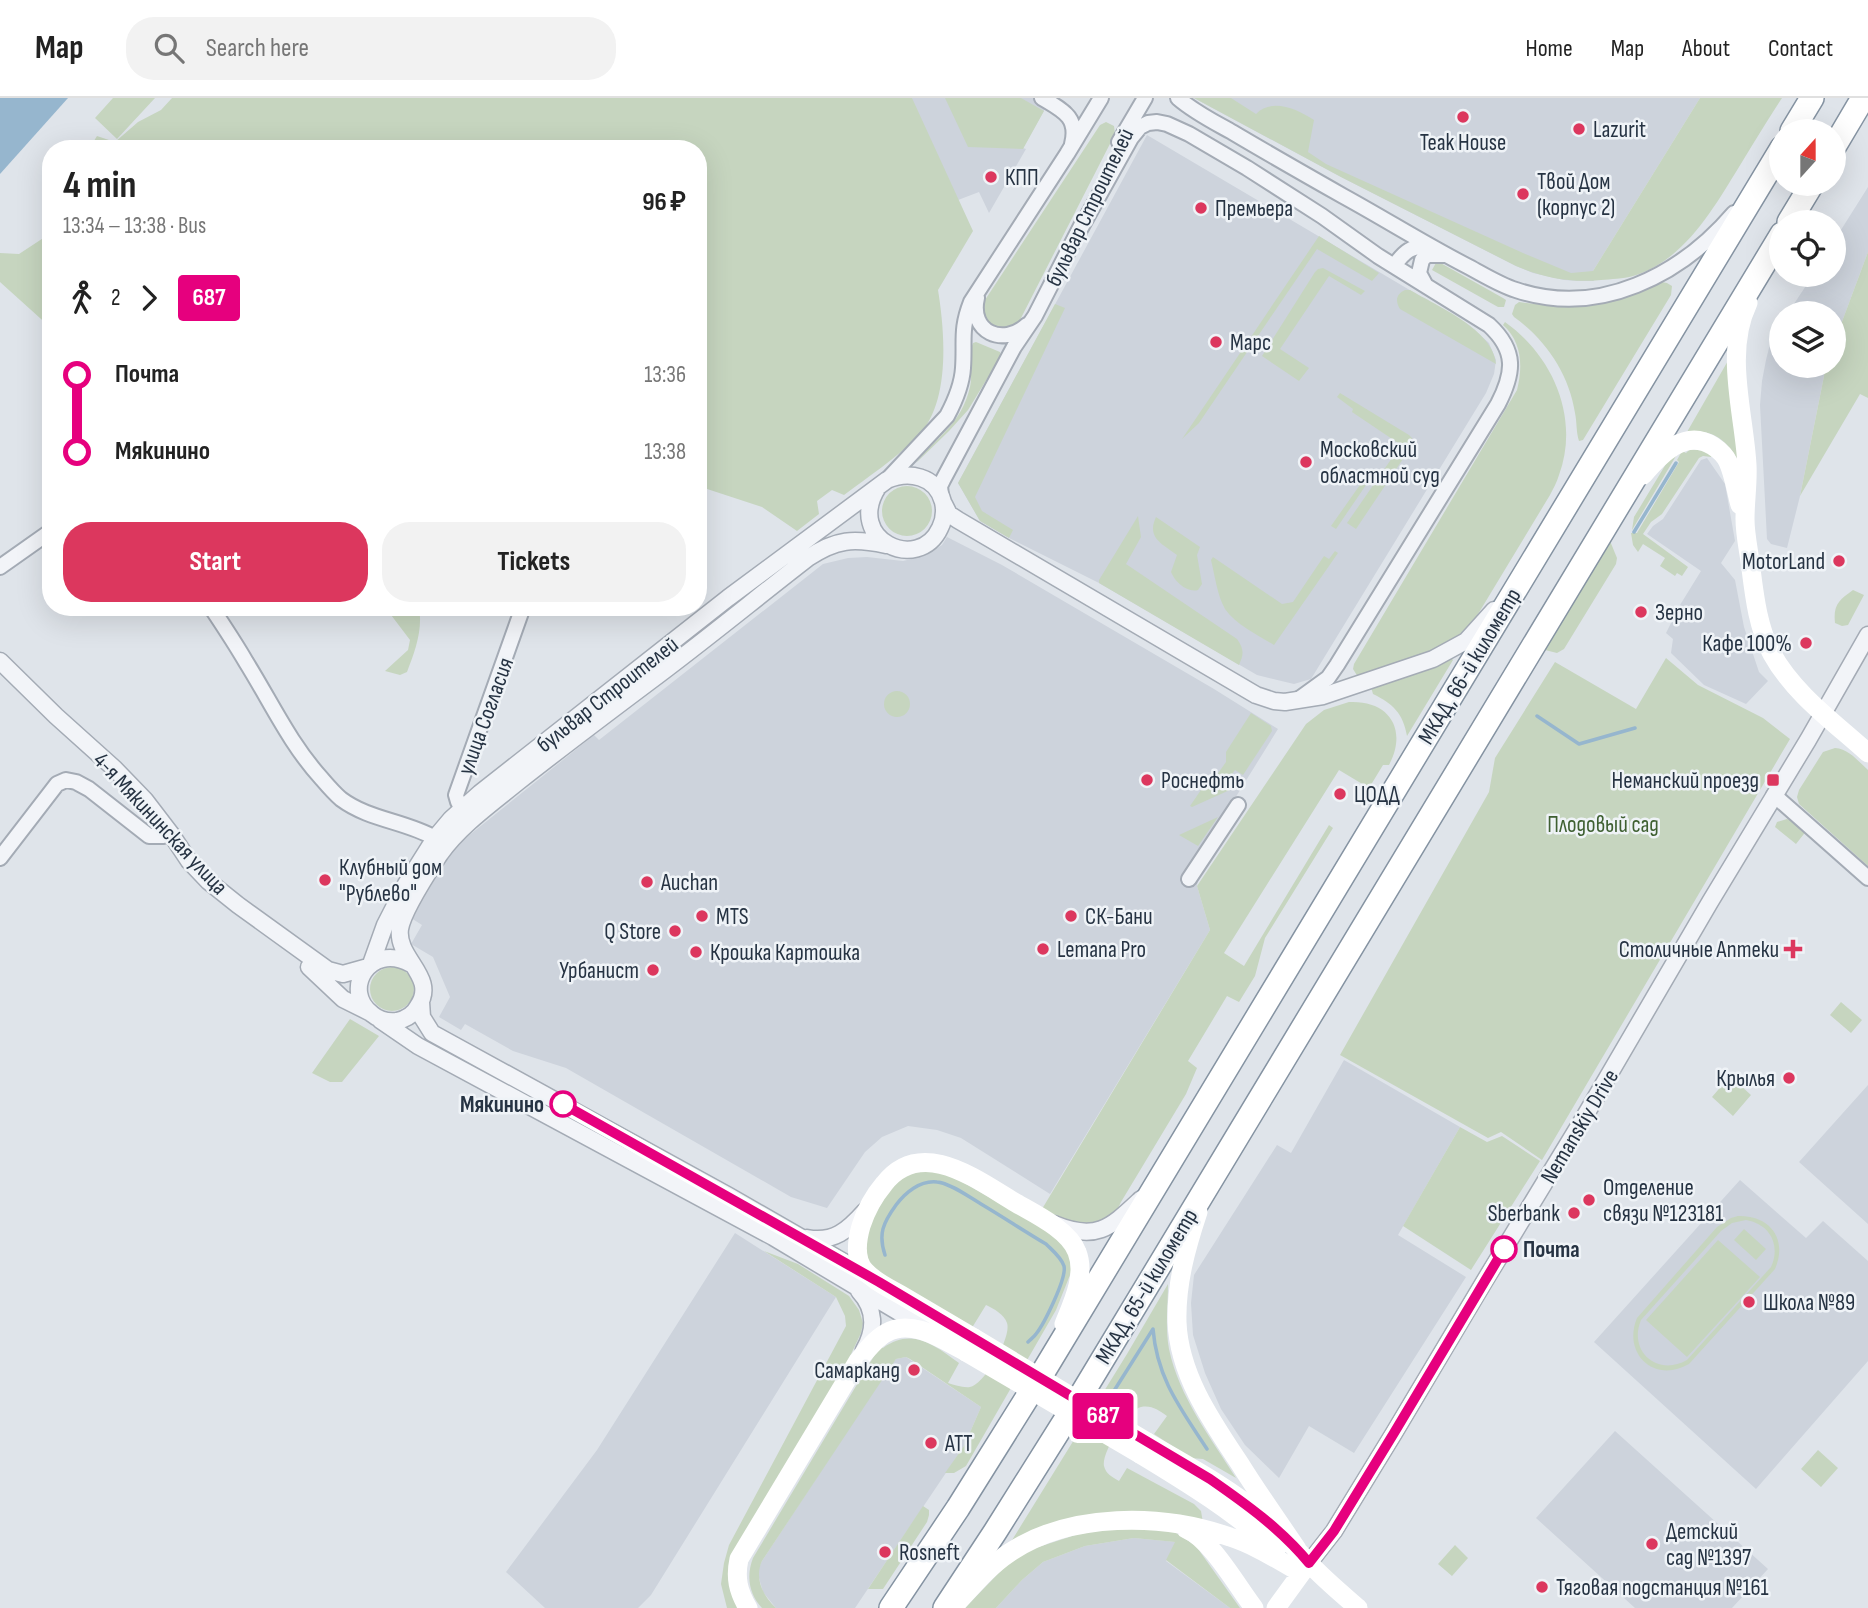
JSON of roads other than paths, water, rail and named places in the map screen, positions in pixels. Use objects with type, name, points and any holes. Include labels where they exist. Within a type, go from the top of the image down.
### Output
[{"type":"highway","points":[[1799,119],[1812,98]]},
{"type":"highway","points":[[1846,127],[1864,98]]},
{"type":"highway","name":"МКАД, 66-й километр","points":[[1155,1185],[1769,169]]},
{"type":"highway","name":"МКАД, 66-й километр","points":[[1234,1141],[1769,254]]},
{"type":"highway","name":"МКАД, 65-й километр","points":[[945,1608],[1083,1392],[1234,1141]]},
{"type":"highway","name":"МКАД, 65-й километр","points":[[894,1603],[958,1508],[1045,1369],[1155,1185]]},
{"type":"main road","points":[[1745,521],[1747,467],[1735,354],[1745,309],[1769,260]]},
{"type":"main road","points":[[1620,502],[1656,460],[1678,443],[1693,439],[1708,442],[1720,450],[1728,462],[1745,521],[1754,590],[1770,651],[1782,672],[1868,753]]},
{"type":"main road","points":[[1045,1369],[1077,1287],[1080,1267],[1077,1251],[1070,1240],[1043,1219],[961,1171],[934,1162],[907,1165],[896,1171],[867,1209],[857,1243],[858,1257],[864,1270],[970,1345],[1143,1448],[1261,1505]]},
{"type":"main road","points":[[1206,1188],[1179,1279],[1177,1325],[1182,1354],[1202,1403],[1261,1505],[1302,1562],[1340,1608]]},
{"type":"main road","points":[[748,1608],[736,1581],[739,1559],[858,1361],[885,1333],[897,1328],[910,1328],[970,1345]]},
{"type":"main road","points":[[1143,1448],[1260,1535],[1302,1562],[1358,1608]]},
{"type":"main road","points":[[1233,1514],[1251,1521],[1255,1519],[1261,1505]]},
{"type":"main road","points":[[952,1608],[1007,1554],[1030,1540],[1074,1525],[1134,1521],[1175,1524],[1212,1531],[1232,1537],[1272,1556],[1302,1562]]},
{"type":"main road","points":[[1175,1524],[1191,1531],[1204,1542],[1254,1608]]},
{"type":"main road","name":"Nemanskiy Drive","points":[[1276,1608],[1302,1562]]},
{"type":"street","points":[[1042,98],[1070,119],[1074,132],[1067,154]]},
{"type":"street","name":"бульвар Строителей","points":[[888,545],[879,538],[869,519],[872,496],[939,426],[954,403],[962,375],[963,326],[971,302],[1101,98]]},
{"type":"street","name":"бульвар Строителей","points":[[374,1016],[361,999],[360,982],[370,966],[389,915],[405,884],[435,838],[467,815],[491,803],[820,550],[847,541],[864,540],[910,550],[921,547],[938,533],[943,523],[940,486],[1014,347],[1035,316],[1078,233],[1112,154],[1145,98]]},
{"type":"street","points":[[1178,98],[1197,112],[1440,252],[1505,286],[1537,296],[1565,299],[1597,296],[1634,287],[1662,274],[1693,253],[1731,216],[1764,177]]},
{"type":"street","points":[[1078,233],[1131,138],[1140,127],[1148,123],[1167,124],[1247,168],[1394,266],[1489,325],[1506,346],[1511,371],[1498,404],[1337,665],[1328,678],[1297,701]]},
{"type":"street","points":[[1394,266],[1402,255],[1417,246],[1440,252]]},
{"type":"street","points":[[1426,286],[1419,272],[1422,260],[1427,255],[1440,252]]},
{"type":"street","name":"бульвар Строителей","points":[[982,284],[975,311],[978,322],[987,331],[999,336],[1010,335],[1021,330],[1035,316]]},
{"type":"street","points":[[882,483],[898,475],[911,474],[924,478],[934,486],[949,514],[958,520],[1256,695],[1274,701],[1297,701],[1323,696],[1448,652],[1466,641],[1483,623],[1532,561]]},
{"type":"street","name":"бульвар Строителей","points":[[707,615],[882,483]]},
{"type":"street","points":[[0,567],[42,537]]},
{"type":"street","points":[[217,616],[304,760],[340,798],[360,811],[435,838]]},
{"type":"street","name":"улица Согласия","points":[[467,815],[457,802],[456,795],[520,616]]},
{"type":"street","name":"бульвар Строителей","points":[[705,616],[480,793],[460,831],[441,853],[406,912],[400,933],[403,949],[422,977],[422,1017],[432,1033],[879,1282]]},
{"type":"street","name":"Nemanskiy Drive","points":[[1302,1562],[1334,1531],[1394,1433],[1580,1125],[1868,635]]},
{"type":"street","name":"4-я Мякининская улица","points":[[0,661],[145,800],[189,860],[208,881],[328,971],[343,974],[370,966]]},
{"type":"street","points":[[0,858],[57,784],[66,780],[89,789],[149,836],[171,834]]},
{"type":"street","points":[[1774,795],[1868,878]]},
{"type":"street","points":[[1189,879],[1238,805]]},
{"type":"street","name":"4-я Мякининская улица","points":[[264,924],[343,999],[418,1046],[773,1237],[846,1281]]},
{"type":"street","points":[[370,966],[381,959],[391,957],[411,964]]},
{"type":"street","points":[[374,1016],[398,1021],[416,1011],[421,1002]]},
{"type":"street","points":[[1043,1219],[1076,1231],[1091,1232],[1106,1228],[1120,1219],[1155,1185]]},
{"type":"street","points":[[797,1235],[822,1240],[832,1238],[853,1224],[867,1209]]},
{"type":"street","points":[[846,1281],[970,1345]]},
{"type":"street","points":[[846,1281],[861,1292],[873,1314],[869,1343],[858,1361]]},
{"type":"water","points":[[0,98],[68,98],[0,174]]},
{"type":"waterway","points":[[1634,532],[1676,463]]},
{"type":"waterway","points":[[1537,716],[1579,744],[1635,728]]},
{"type":"waterway","points":[[885,1255],[882,1241],[885,1223],[908,1192],[919,1185],[937,1182],[965,1194],[1046,1244],[1063,1263],[1064,1272],[1054,1301],[1040,1329],[1028,1342]]},
{"type":"waterway","points":[[1112,1394],[1153,1329],[1155,1347],[1165,1378],[1207,1449]]},
{"type":"place","name":"Teak House","points":[[1463,117]]},
{"type":"place","name":"Lazurit","points":[[1579,129]]},
{"type":"place","name":"КПП","points":[[991,177]]},
{"type":"place","name":"Твой Дом (корпус 2)","points":[[1523,194]]},
{"type":"place","name":"Премьера","points":[[1201,208]]},
{"type":"place","name":"Марс","points":[[1216,342]]},
{"type":"place","name":"Московский областной суд","points":[[1306,462]]},
{"type":"place","name":"MotorLand","points":[[1839,561]]},
{"type":"place","name":"Зерно","points":[[1641,612]]},
{"type":"place","name":"Кафе 100%","points":[[1806,643]]},
{"type":"place","name":"Роснефть","points":[[1147,780]]},
{"type":"place","name":"Неманский проезд","points":[[1773,780]]},
{"type":"place","name":"ЦОДД","points":[[1340,794]]},
{"type":"place","name":"Клубный дом \"Рублево\"","points":[[325,880]]},
{"type":"place","name":"Auchan","points":[[647,882]]},
{"type":"place","name":"MTS","points":[[702,916]]},
{"type":"place","name":"СК-Бани","points":[[1071,916]]},
{"type":"place","name":"Q Store","points":[[675,931]]},
{"type":"place","name":"Lemana Pro","points":[[1043,949]]},
{"type":"place","name":"Столичные Аптеки","points":[[1793,949]]},
{"type":"place","name":"Крошка Картошка","points":[[696,952]]},
{"type":"place","name":"Урбанист","points":[[653,970]]},
{"type":"place","name":"Крылья","points":[[1789,1078]]},
{"type":"place","name":"Мякинино","points":[[563,1104]]},
{"type":"place","name":"Отделение связи №123181","points":[[1589,1200]]},
{"type":"place","name":"Sberbank","points":[[1574,1213]]},
{"type":"place","name":"Почта","points":[[1504,1249]]},
{"type":"place","name":"Школа №89","points":[[1749,1302]]},
{"type":"place","name":"Самарканд","points":[[914,1370]]},
{"type":"place","name":"АТТ","points":[[931,1443]]},
{"type":"place","name":"Детский сад №1397","points":[[1652,1544]]},
{"type":"place","name":"Rosneft","points":[[885,1552]]},
{"type":"place","name":"Тяговая подстанция №161","points":[[1542,1587]]},
{"type":"park label","name":"Плодовый сад","points":[[1603,824]]}]
